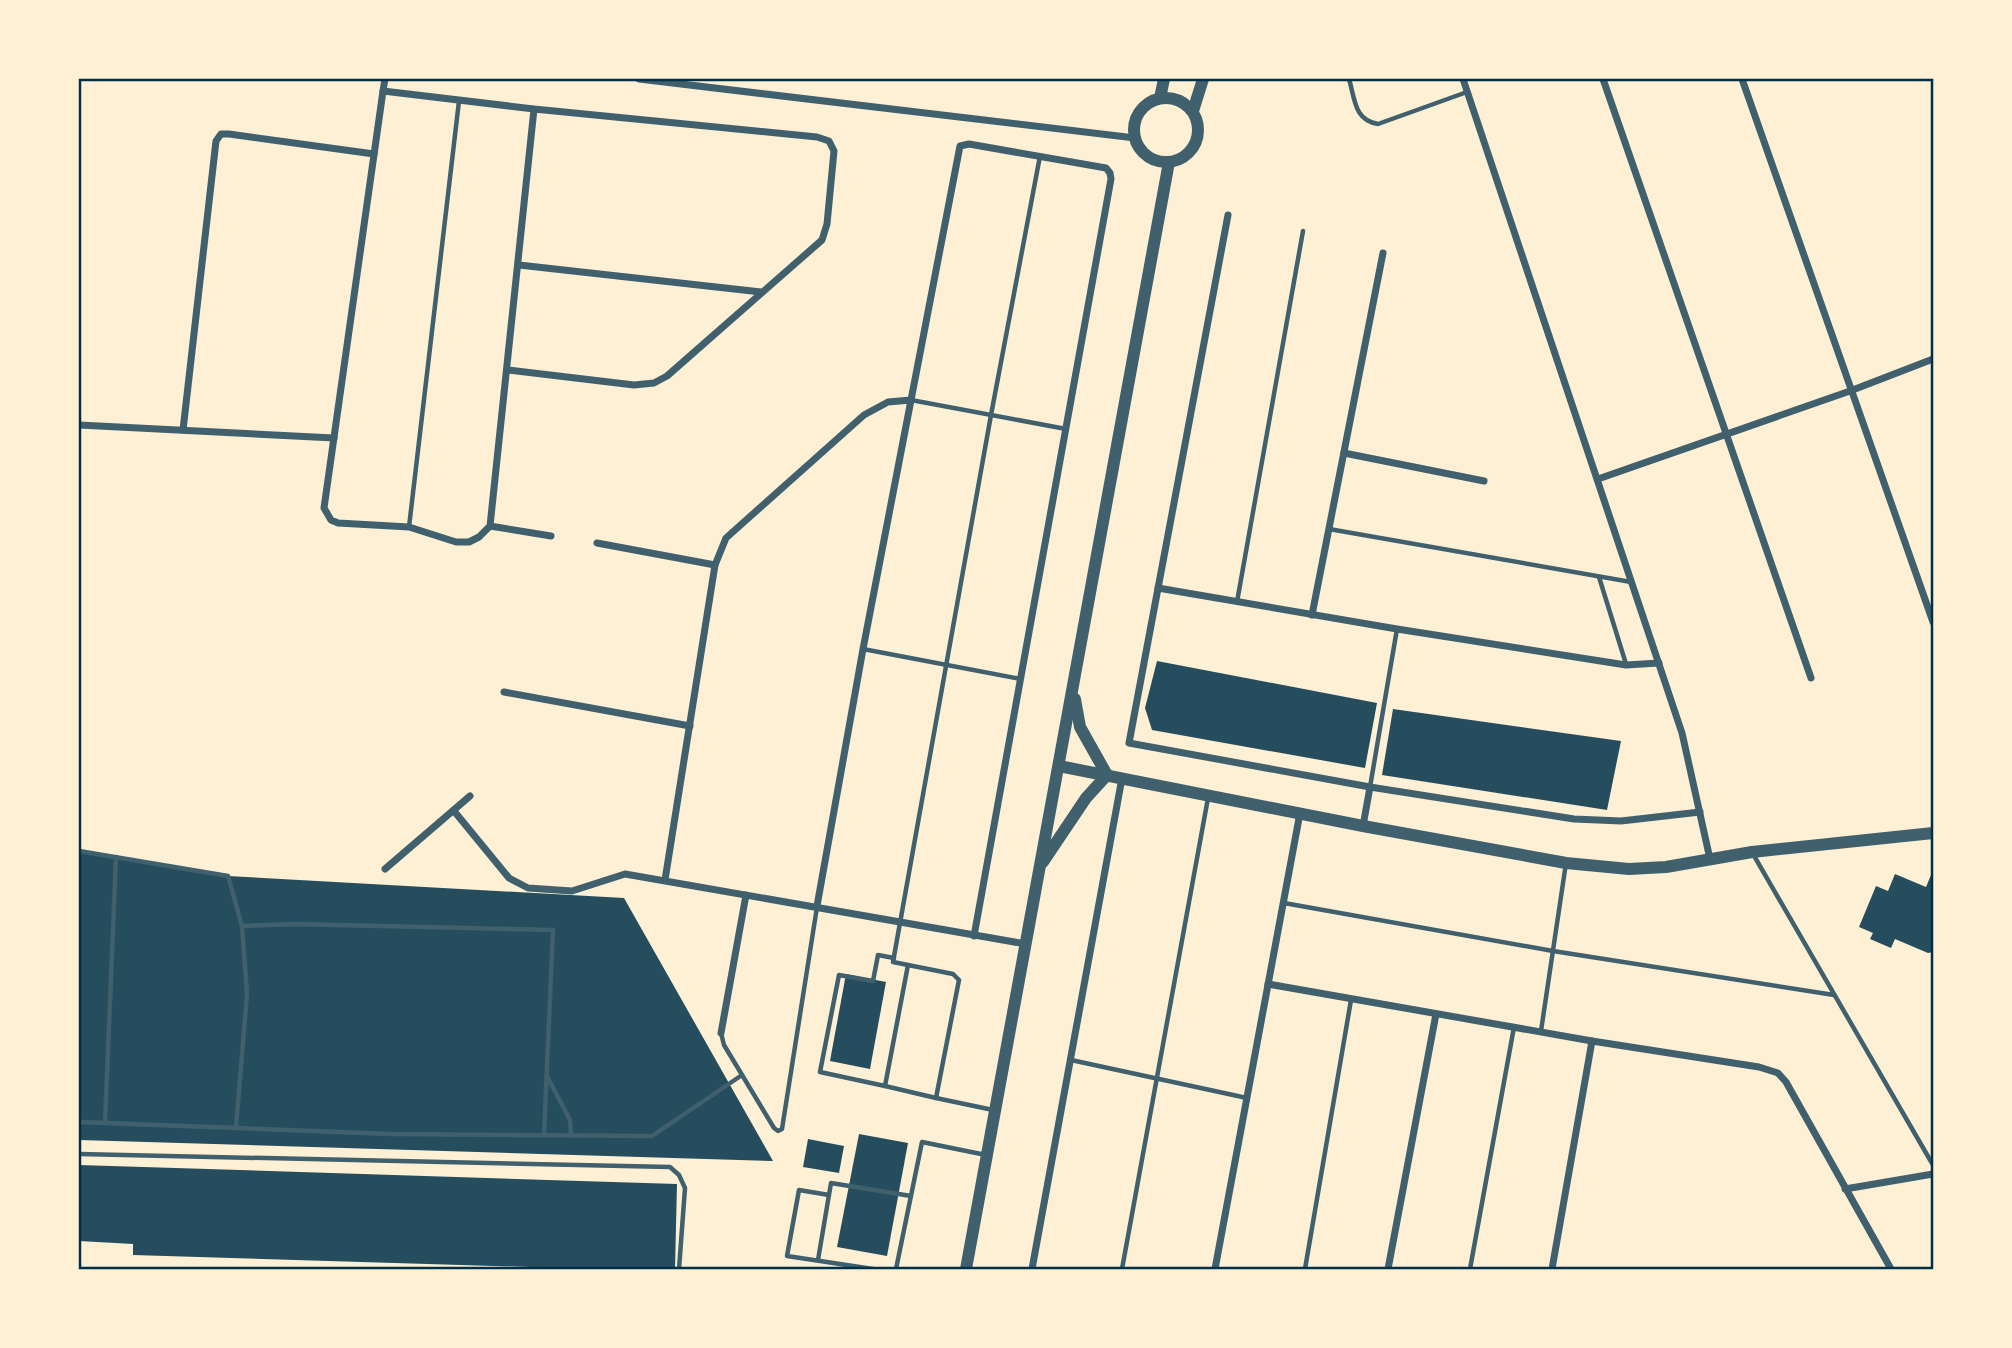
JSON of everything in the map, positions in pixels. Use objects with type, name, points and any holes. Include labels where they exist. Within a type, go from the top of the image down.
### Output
[{"type":"street","points":[[385,79],[324,508],[331,520],[338,523],[409,527],[456,542],[469,542],[490,526],[534,109]]},
{"type":"street","points":[[639,79],[1135,138]]},
{"type":"street","points":[[1160,98],[1164,79]]},
{"type":"street","points":[[1193,111],[1203,79]]},
{"type":"street","points":[[1463,79],[1682,733],[1710,859]]},
{"type":"street","points":[[1603,79],[1811,678]]},
{"type":"street","points":[[1742,79],[1933,622]]},
{"type":"street","points":[[383,91],[534,109],[817,136],[829,141],[834,151],[827,224],[822,240],[667,376],[654,383],[634,385],[508,370]]},
{"type":"street","points":[[1160,98],[1178,100],[1193,111],[1197,121],[1195,144],[1180,159],[1169,162],[1152,158],[1139,146],[1135,138],[1137,117],[1142,108],[1160,98]]},
{"type":"street","points":[[183,430],[216,141],[222,134],[229,134],[374,155]]},
{"type":"street","points":[[817,906],[863,649],[960,146],[970,144],[1106,168],[1111,179],[974,936]]},
{"type":"street","points":[[966,1269],[1169,162]]},
{"type":"street","points":[[1228,215],[1129,743],[1370,787],[1574,820],[1621,821],[1700,812]]},
{"type":"street","points":[[1312,615],[1383,253]]},
{"type":"street","points":[[519,265],[761,292]]},
{"type":"street","points":[[1598,479],[1850,391],[1933,359]]},
{"type":"street","points":[[665,880],[715,565],[726,538],[864,415],[888,402],[911,400]]},
{"type":"street","points":[[79,425],[334,438]]},
{"type":"street","points":[[1344,453],[1484,481]]},
{"type":"street","points":[[490,526],[551,536]]},
{"type":"street","points":[[597,543],[715,565]]},
{"type":"street","points":[[1158,588],[1626,665],[1659,663]]},
{"type":"street","points":[[1073,689],[1080,727],[1107,775]]},
{"type":"street","points":[[504,692],[690,726]]},
{"type":"street","points":[[1059,766],[1566,863],[1629,869],[1666,867],[1752,852],[1933,833]]},
{"type":"street","points":[[1040,867],[1086,797],[1107,775]]},
{"type":"street","points":[[1032,1269],[1122,778]]},
{"type":"street","points":[[1363,826],[1370,787]]},
{"type":"street","points":[[385,869],[470,796]]},
{"type":"street","points":[[454,811],[509,878],[528,888],[572,891],[625,874],[1026,944]]},
{"type":"street","points":[[1215,1269],[1300,814]]},
{"type":"street","points":[[721,1033],[746,894]]},
{"type":"street","points":[[1268,984],[1592,1041],[1759,1067],[1778,1073],[1786,1082],[1891,1269]]},
{"type":"street","points":[[1388,1269],[1436,1014]]},
{"type":"street","points":[[1552,1269],[1592,1041]]},
{"type":"street","points":[[1845,1189],[1933,1174]]},
{"type":"lane","points":[[1349,79],[1361,117],[1378,124],[1467,92]]},
{"type":"lane","points":[[409,527],[459,100]]},
{"type":"lane","points":[[936,1098],[959,980],[953,974],[893,962],[1040,156]]},
{"type":"lane","points":[[1237,602],[1303,231]]},
{"type":"lane","points":[[911,400],[1067,429]]},
{"type":"lane","points":[[1329,528],[1632,582]]},
{"type":"lane","points":[[1599,577],[1626,665]]},
{"type":"lane","points":[[1370,787],[1397,629]]},
{"type":"lane","points":[[863,649],[1021,679]]},
{"type":"lane","points":[[1122,1269],[1209,795]]},
{"type":"lane","points":[[79,851],[228,876],[242,926],[247,994],[236,1127]]},
{"type":"lane","points":[[1752,852],[1933,1165]]},
{"type":"lane","points":[[105,1123],[117,857]]},
{"type":"lane","points":[[1540,1032],[1566,863]]},
{"type":"lane","points":[[1283,902],[1553,951],[1834,995]]},
{"type":"lane","points":[[721,1033],[724,1045],[774,1128],[778,1131],[782,1129],[817,906]]},
{"type":"lane","points":[[242,926],[295,924],[553,930],[544,1134]]},
{"type":"lane","points":[[894,958],[878,955],[873,981],[839,975],[820,1072],[996,1110]]},
{"type":"lane","points":[[885,1086],[908,965]]},
{"type":"lane","points":[[1305,1269],[1351,1000]]},
{"type":"lane","points":[[1470,1269],[1514,1027]]},
{"type":"lane","points":[[1070,1060],[1247,1098]]},
{"type":"lane","points":[[79,1122],[391,1133],[652,1136],[742,1075]]},
{"type":"lane","points":[[547,1076],[570,1120],[571,1135]]},
{"type":"lane","points":[[896,1269],[922,1142],[987,1156]]},
{"type":"lane","points":[[79,1154],[670,1167],[679,1175],[685,1188],[679,1269]]},
{"type":"lane","points":[[818,1260],[831,1183],[911,1196]]},
{"type":"lane","points":[[829,1195],[799,1190],[787,1256],[873,1269]]},
{"type":"building","points":[[1157,661],[1377,703],[1365,768],[1152,730],[1145,708]]},
{"type":"building","points":[[1393,709],[1621,741],[1607,810],[1382,775]]},
{"type":"building","points":[[79,851],[228,876],[624,898],[773,1161],[79,1140]]},
{"type":"building","points":[[1895,874],[1926,887],[1931,875],[1933,952],[1928,953],[1895,939],[1891,948],[1870,939],[1873,933],[1859,927],[1876,886],[1888,891]]},
{"type":"building","points":[[846,974],[886,982],[870,1069],[830,1061]]},
{"type":"building","points":[[859,1134],[908,1143],[887,1256],[837,1247]]},
{"type":"building","points":[[808,1139],[844,1146],[839,1173],[803,1167]]},
{"type":"building","points":[[79,1165],[677,1184],[675,1269],[133,1255],[133,1244],[79,1241]]}]
